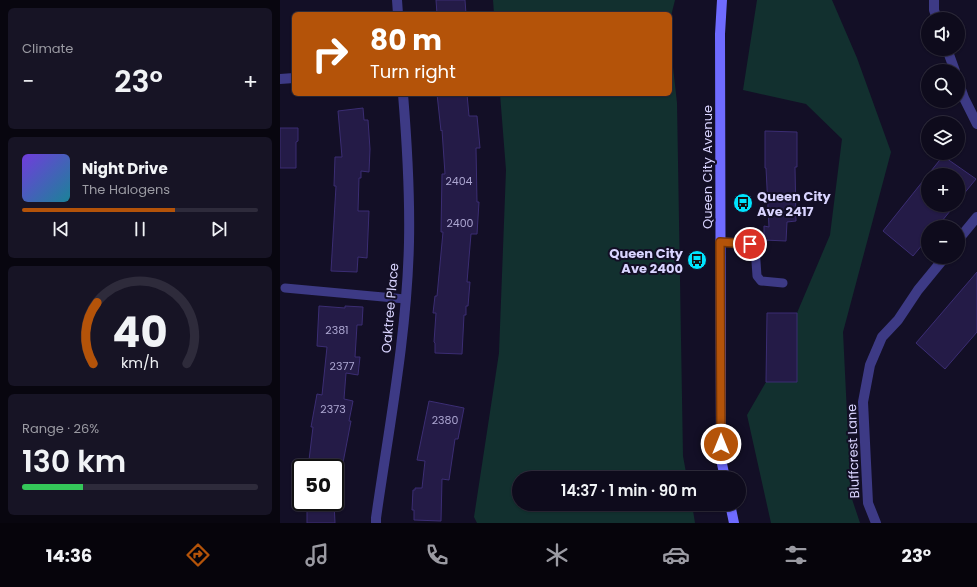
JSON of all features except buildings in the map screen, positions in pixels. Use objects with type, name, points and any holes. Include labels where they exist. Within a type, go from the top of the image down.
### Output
[{"type":"main road","name":"Queen City Avenue","points":[[722,0],[720,34],[720,242],[721,459],[724,471]]},
{"type":"main road","points":[[731,511],[734,523]]},
{"type":"street","points":[[397,0],[398,12]]},
{"type":"street","points":[[934,0],[935,12]]},
{"type":"street","points":[[280,79],[292,78]]},
{"type":"street","name":"Oaktree Place","points":[[376,523],[402,336],[409,242],[408,160],[403,96]]},
{"type":"street","points":[[965,100],[977,124]]},
{"type":"street","points":[[965,232],[977,217]]},
{"type":"street","name":"Bluffcrest Lane","points":[[876,523],[868,503],[863,402],[870,365],[882,337],[898,320],[918,290],[939,264]]},
{"type":"lane","points":[[720,242],[750,244],[755,247],[757,276],[761,281],[783,282]]},
{"type":"lane","points":[[285,288],[405,300]]},
{"type":"green space","points":[[493,0],[675,0],[672,12],[494,12]]},
{"type":"green space","points":[[757,0],[832,0],[857,58],[891,152],[843,332],[851,496],[860,523],[771,523],[747,415],[766,382],[797,382],[797,313],[830,235],[842,139],[806,104],[743,90]]},
{"type":"green space","points":[[672,58],[677,103],[683,456],[686,471],[512,471],[512,511],[693,511],[695,523],[477,523],[474,517],[499,353],[506,170],[500,96],[672,96]]},
{"type":"place","name":"Queen City Ave 2417","points":[[743,203]]},
{"type":"place","name":"Queen City Ave 2400","points":[[697,260]]},
{"type":"route","points":[[721,444],[720,242],[750,244]]}]
